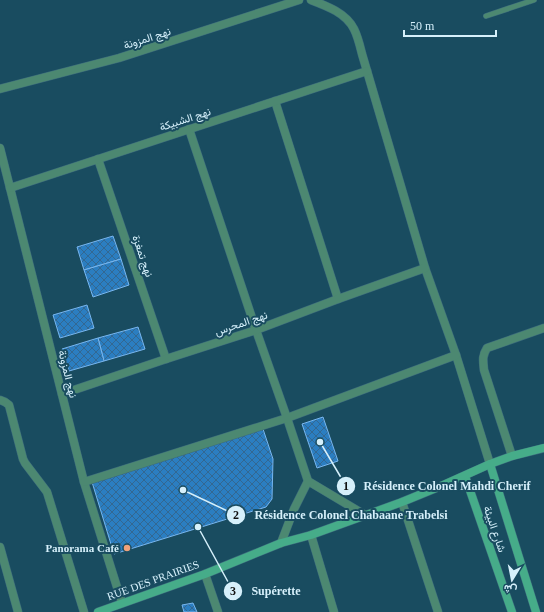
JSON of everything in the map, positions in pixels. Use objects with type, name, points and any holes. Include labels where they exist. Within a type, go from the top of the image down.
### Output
[{"type":"street","name":"نهج المزونة","points":[[0,89],[119,58],[299,0]]},
{"type":"street","points":[[311,0],[343,15],[354,29],[425,268],[456,355],[490,464]]},
{"type":"street","name":"نهج الشبيكة","points":[[10,188],[367,71]]},
{"type":"street","points":[[275,101],[338,299]]},
{"type":"street","points":[[189,129],[308,481],[365,515]]},
{"type":"street","name":"نهج المزونة","points":[[0,148],[84,482],[122,603]]},
{"type":"street","name":"نهج تمغزة","points":[[98,159],[166,359]]},
{"type":"street","name":"نهج المحرس","points":[[62,394],[256,330],[425,268]]},
{"type":"street","points":[[512,456],[484,370],[484,353],[487,348],[544,328]]},
{"type":"street","points":[[84,482],[287,418],[456,355]]},
{"type":"street","points":[[0,400],[9,405],[25,463],[47,492],[84,612]]},
{"type":"street","name":"RUE DES PRAIRIES","points":[[98,612],[205,574],[281,543],[310,535],[402,502],[490,464],[512,456],[544,448]]},
{"type":"street","name":"شارع البيئة","points":[[490,464],[536,612]]},
{"type":"street","name":"شارع البيئة","points":[[465,476],[512,612]]},
{"type":"street","points":[[281,543],[294,509],[308,481]]},
{"type":"street","points":[[402,502],[438,612]]},
{"type":"street","points":[[310,535],[334,612]]},
{"type":"street","points":[[0,547],[18,612]]},
{"type":"street","points":[[205,574],[218,612]]},
{"type":"lane","points":[[486,16],[534,0]]},
{"type":"building","points":[[113,236],[121,259],[84,270],[77,247]]},
{"type":"building","points":[[121,259],[129,285],[93,297],[84,270]]},
{"type":"building","points":[[87,305],[94,328],[60,338],[53,315]]},
{"type":"building","points":[[138,327],[145,349],[104,361],[98,338]]},
{"type":"building","points":[[98,338],[104,361],[69,371],[62,349]]},
{"type":"building","points":[[323,417],[338,461],[317,468],[302,424]]},
{"type":"building","points":[[263,429],[273,459],[272,499],[266,507],[114,554],[92,482]]},
{"type":"building","points":[[193,603],[197,612],[184,612],[182,605]]},
{"type":"place","name":"Résidence Colonel Mahdi Cherif","points":[[320,442]]},
{"type":"place","name":"Résidence Colonel Chabaane Trabelsi","points":[[183,490]]},
{"type":"place","name":"Supérette","points":[[198,527]]},
{"type":"place","name":"Panorama Café","points":[[127,548]]}]
